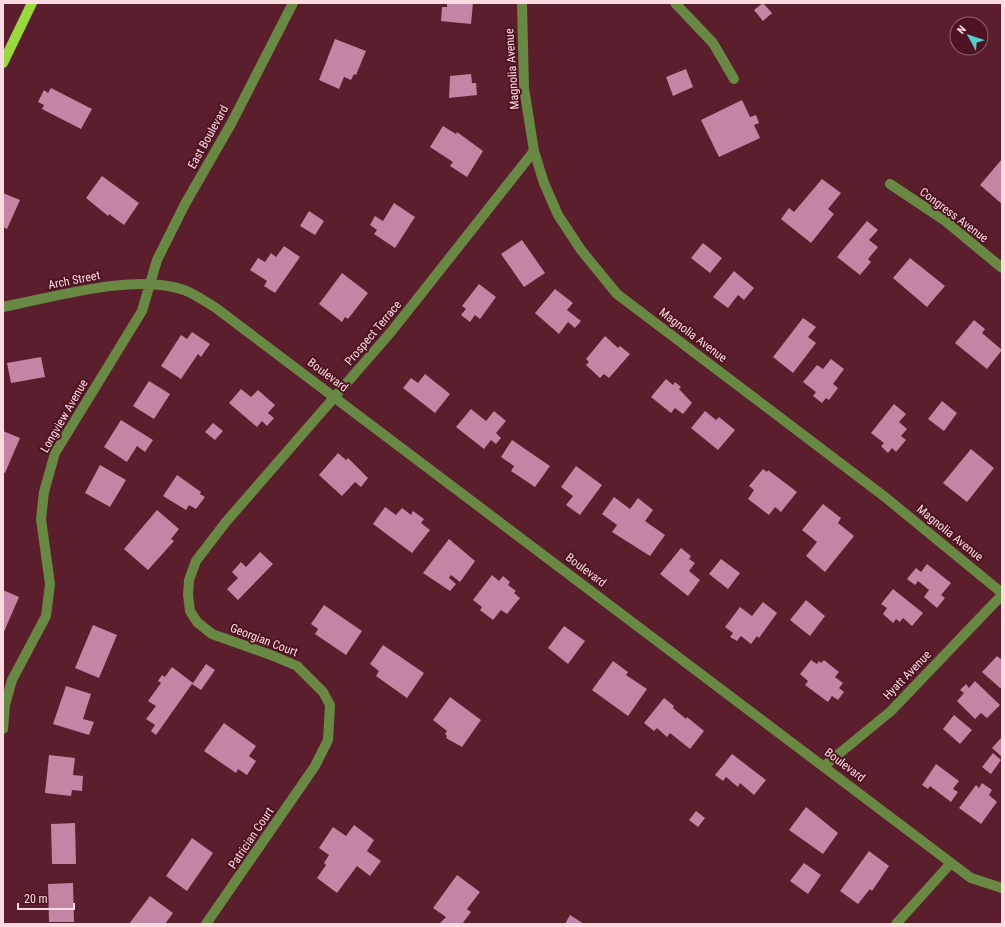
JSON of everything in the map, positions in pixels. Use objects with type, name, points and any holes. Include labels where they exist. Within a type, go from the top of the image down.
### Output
[{"type":"main road","points":[[3,63],[32,3]]},
{"type":"street","name":"East Boulevard","points":[[150,285],[157,260],[185,204],[231,124],[293,3]]},
{"type":"street","name":"Magnolia Avenue","points":[[522,3],[524,88],[534,151],[544,183],[558,215],[581,250],[617,294],[885,497],[1002,594]]},
{"type":"street","points":[[675,3],[713,43],[734,80]]},
{"type":"street","name":"Prospect Terrace","points":[[190,611],[188,595],[189,580],[196,561],[225,523],[391,332],[534,151]]},
{"type":"street","name":"Congress Avenue","points":[[890,184],[944,220],[1002,268]]},
{"type":"street","name":"Arch Street","points":[[3,307],[125,283],[150,285]]},
{"type":"street","name":"Boulevard","points":[[150,285],[164,286],[184,291],[216,308],[336,397],[971,878],[1002,888]]},
{"type":"street","name":"Longview Avenue","points":[[3,729],[5,706],[12,680],[46,616],[50,584],[41,519],[44,492],[55,453],[142,311],[150,285]]},
{"type":"street","name":"Hyatt Avenue","points":[[824,766],[891,711],[1002,594]]},
{"type":"street","name":"Georgian Court","points":[[190,611],[197,622],[212,634],[297,666],[323,692],[330,705],[328,740],[315,766]]},
{"type":"street","name":"Patrician Court","points":[[206,924],[315,766]]},
{"type":"street","points":[[896,924],[951,863]]},
{"type":"building","points":[[447,3],[473,3],[471,24],[441,21],[442,7],[447,7]]},
{"type":"building","points":[[763,3],[772,13],[763,21],[754,10]]},
{"type":"building","points":[[335,39],[366,51],[356,75],[354,74],[351,80],[344,77],[339,89],[319,80]]},
{"type":"building","points":[[686,69],[693,87],[673,96],[666,77]]},
{"type":"building","points":[[471,74],[472,83],[476,83],[477,95],[449,98],[450,76]]},
{"type":"building","points":[[51,88],[92,109],[81,129],[42,109],[44,105],[38,102],[44,90],[48,93]]},
{"type":"building","points":[[742,100],[750,117],[756,115],[759,123],[754,125],[760,138],[719,157],[701,120]]},
{"type":"building","points":[[443,126],[456,134],[457,132],[483,151],[467,177],[450,166],[453,162],[430,147]]},
{"type":"building","points":[[1002,159],[1002,204],[980,185]]},
{"type":"building","points":[[102,176],[139,203],[124,225],[109,214],[108,216],[86,198]]},
{"type":"building","points":[[822,179],[841,193],[828,209],[834,214],[811,243],[781,219],[789,208],[794,212]]},
{"type":"building","points":[[3,193],[20,200],[7,229],[3,227]]},
{"type":"building","points":[[394,203],[415,217],[395,248],[374,234],[377,230],[370,225],[375,216],[383,221]]},
{"type":"building","points":[[309,211],[324,221],[315,235],[300,226]]},
{"type":"building","points":[[867,221],[878,230],[869,240],[878,247],[868,259],[871,262],[860,275],[837,257]]},
{"type":"building","points":[[522,240],[545,273],[524,287],[501,254]]},
{"type":"building","points":[[703,243],[722,258],[710,273],[691,258]]},
{"type":"building","points":[[284,246],[300,257],[275,293],[264,286],[267,281],[250,270],[258,258],[265,262],[271,253],[276,257]]},
{"type":"building","points":[[910,258],[945,286],[927,307],[893,278]]},
{"type":"building","points":[[734,271],[754,288],[744,300],[738,295],[728,308],[713,297]]},
{"type":"building","points":[[342,273],[368,293],[348,319],[345,317],[342,322],[319,304]]},
{"type":"building","points":[[479,284],[496,297],[480,319],[475,315],[470,322],[461,315],[466,309],[462,306]]},
{"type":"building","points":[[555,289],[573,303],[567,310],[581,321],[575,328],[568,322],[559,334],[535,313]]},
{"type":"building","points":[[803,318],[816,327],[808,337],[816,343],[793,373],[773,357]]},
{"type":"building","points":[[974,320],[985,329],[982,333],[1002,350],[987,369],[955,343]]},
{"type":"building","points":[[192,332],[210,344],[201,357],[198,354],[181,379],[161,366],[181,335],[187,339]]},
{"type":"building","points":[[605,336],[618,348],[620,346],[630,354],[609,378],[604,374],[600,378],[586,365],[589,362],[586,359]]},
{"type":"building","points":[[41,357],[45,377],[11,383],[7,363]]},
{"type":"building","points":[[831,359],[844,369],[833,384],[838,388],[829,400],[826,398],[822,403],[813,396],[816,392],[803,382],[817,365],[823,369]]},
{"type":"building","points":[[425,374],[450,394],[435,413],[403,388],[411,378],[418,383]]},
{"type":"building","points":[[666,379],[673,385],[675,382],[681,387],[679,389],[692,403],[683,414],[675,408],[671,413],[651,397]]},
{"type":"building","points":[[149,381],[170,394],[154,419],[133,406]]},
{"type":"building","points":[[241,389],[251,397],[258,390],[275,405],[268,413],[274,418],[267,426],[262,421],[257,427],[229,403]]},
{"type":"building","points":[[942,401],[957,413],[944,431],[928,419]]},
{"type":"building","points":[[894,404],[906,414],[899,422],[907,429],[901,436],[906,440],[896,452],[892,448],[888,453],[881,446],[884,443],[871,433]]},
{"type":"building","points":[[471,409],[486,421],[494,411],[506,421],[496,433],[501,438],[496,444],[491,440],[484,449],[456,427]]},
{"type":"building","points":[[705,411],[716,420],[719,417],[735,430],[718,450],[691,428]]},
{"type":"building","points":[[121,420],[153,440],[145,452],[137,446],[127,462],[104,447]]},
{"type":"building","points":[[213,423],[223,431],[215,440],[205,432]]},
{"type":"building","points":[[3,431],[20,438],[5,473],[3,472]]},
{"type":"building","points":[[512,440],[550,466],[535,487],[511,471],[514,466],[501,457]]},
{"type":"building","points":[[971,449],[994,468],[967,502],[943,483]]},
{"type":"building","points":[[338,453],[346,460],[348,458],[368,478],[361,487],[355,482],[342,496],[319,475]]},
{"type":"building","points":[[100,465],[126,480],[110,507],[85,493]]},
{"type":"building","points":[[576,466],[602,485],[580,515],[566,505],[573,496],[561,487]]},
{"type":"building","points":[[763,469],[767,472],[768,470],[797,492],[781,512],[775,507],[769,515],[748,499],[754,490],[749,486]]},
{"type":"building","points":[[177,475],[201,492],[200,494],[205,497],[196,509],[189,505],[186,510],[163,496]]},
{"type":"building","points":[[614,497],[630,509],[638,498],[653,510],[645,521],[665,535],[650,556],[612,532],[617,525],[602,514]]},
{"type":"building","points":[[823,504],[841,518],[838,523],[854,536],[825,572],[806,556],[817,542],[802,530]]},
{"type":"building","points":[[385,507],[396,515],[402,508],[411,515],[413,511],[424,519],[421,523],[430,530],[412,553],[373,524]]},
{"type":"building","points":[[157,510],[179,529],[171,539],[174,541],[148,570],[124,549]]},
{"type":"building","points":[[449,539],[475,561],[460,582],[451,575],[449,578],[456,584],[450,591],[423,573]]},
{"type":"building","points":[[681,548],[691,556],[689,559],[695,563],[689,571],[700,580],[688,596],[660,574]]},
{"type":"building","points":[[260,552],[273,564],[238,600],[227,589],[238,578],[232,572],[241,562],[246,567]]},
{"type":"building","points":[[721,559],[740,573],[728,589],[709,574]]},
{"type":"building","points":[[927,564],[951,583],[941,595],[945,598],[937,608],[924,597],[929,590],[918,581],[915,585],[907,579],[916,568],[921,572]]},
{"type":"building","points":[[492,575],[499,581],[503,576],[510,582],[508,585],[516,591],[514,593],[520,598],[507,614],[501,610],[493,620],[480,610],[482,607],[473,600]]},
{"type":"building","points":[[893,589],[923,613],[912,626],[903,618],[900,622],[896,619],[893,623],[883,614],[887,608],[881,604]]},
{"type":"building","points":[[3,590],[19,597],[3,634]]},
{"type":"building","points":[[806,600],[825,616],[810,636],[790,620]]},
{"type":"building","points":[[763,602],[777,613],[759,638],[757,636],[751,644],[741,636],[737,641],[730,637],[733,633],[725,627],[740,607],[752,616]]},
{"type":"building","points":[[324,605],[362,631],[346,655],[315,634],[318,629],[311,624]]},
{"type":"building","points":[[93,625],[117,635],[99,678],[75,668]]},
{"type":"building","points":[[564,626],[585,641],[568,664],[548,648]]},
{"type":"building","points":[[383,645],[424,673],[407,698],[376,676],[379,671],[370,664]]},
{"type":"building","points":[[997,656],[1002,660],[1002,687],[1000,688],[982,672]]},
{"type":"building","points":[[811,660],[817,664],[819,661],[821,663],[824,660],[839,672],[835,677],[843,683],[839,688],[844,692],[838,700],[832,696],[828,702],[805,685],[808,681],[800,674]]},
{"type":"building","points":[[613,661],[628,672],[626,675],[647,689],[628,716],[592,690]]},
{"type":"building","points":[[206,664],[215,670],[201,690],[192,684],[156,735],[151,731],[155,725],[146,719],[156,706],[148,701],[161,683],[158,681],[162,675],[165,677],[172,667],[193,683]]},
{"type":"building","points":[[975,681],[1000,705],[987,718],[981,713],[975,719],[957,701],[964,693],[960,690],[966,684],[969,688]]},
{"type":"building","points":[[66,686],[91,694],[83,719],[94,722],[89,735],[53,724]]},
{"type":"building","points":[[450,697],[481,720],[462,747],[446,738],[447,736],[445,734],[447,731],[433,720]]},
{"type":"building","points":[[664,698],[686,719],[687,717],[704,731],[690,749],[670,733],[667,737],[657,728],[654,731],[644,723]]},
{"type":"building","points":[[954,715],[972,730],[960,744],[943,729]]},
{"type":"building","points":[[224,723],[256,746],[249,756],[256,761],[247,775],[238,769],[236,773],[204,751]]},
{"type":"building","points":[[1001,738],[1002,739],[1002,757],[992,748]]},
{"type":"building","points":[[993,753],[1001,760],[991,774],[982,767]]},
{"type":"building","points":[[732,754],[766,780],[754,795],[740,783],[738,787],[726,777],[723,781],[715,775]]},
{"type":"building","points":[[49,755],[75,758],[73,775],[83,776],[82,791],[72,790],[71,796],[45,793]]},
{"type":"building","points":[[936,764],[959,781],[953,789],[958,792],[951,802],[930,786],[928,789],[922,785]]},
{"type":"building","points":[[982,783],[992,790],[989,795],[997,802],[981,824],[959,808],[976,785],[979,788]]},
{"type":"building","points":[[806,807],[838,833],[823,854],[789,830]]},
{"type":"building","points":[[696,811],[705,818],[698,827],[689,820]]},
{"type":"building","points":[[75,823],[76,864],[52,864],[51,824]]},
{"type":"building","points":[[354,825],[374,840],[367,851],[381,861],[370,876],[357,866],[337,893],[317,878],[326,865],[324,863],[329,855],[319,848],[333,827],[346,836]]},
{"type":"building","points":[[192,838],[213,853],[187,891],[166,876]]},
{"type":"building","points":[[869,851],[889,866],[872,891],[870,889],[858,904],[840,891]]},
{"type":"building","points":[[804,863],[821,875],[808,894],[790,881]]},
{"type":"building","points":[[457,875],[480,892],[467,909],[471,912],[462,924],[439,924],[446,917],[433,908]]},
{"type":"building","points":[[73,883],[74,922],[49,922],[48,884]]},
{"type":"building","points":[[150,896],[173,913],[165,924],[129,924]]},
{"type":"building","points":[[570,915],[584,924],[565,924]]}]
